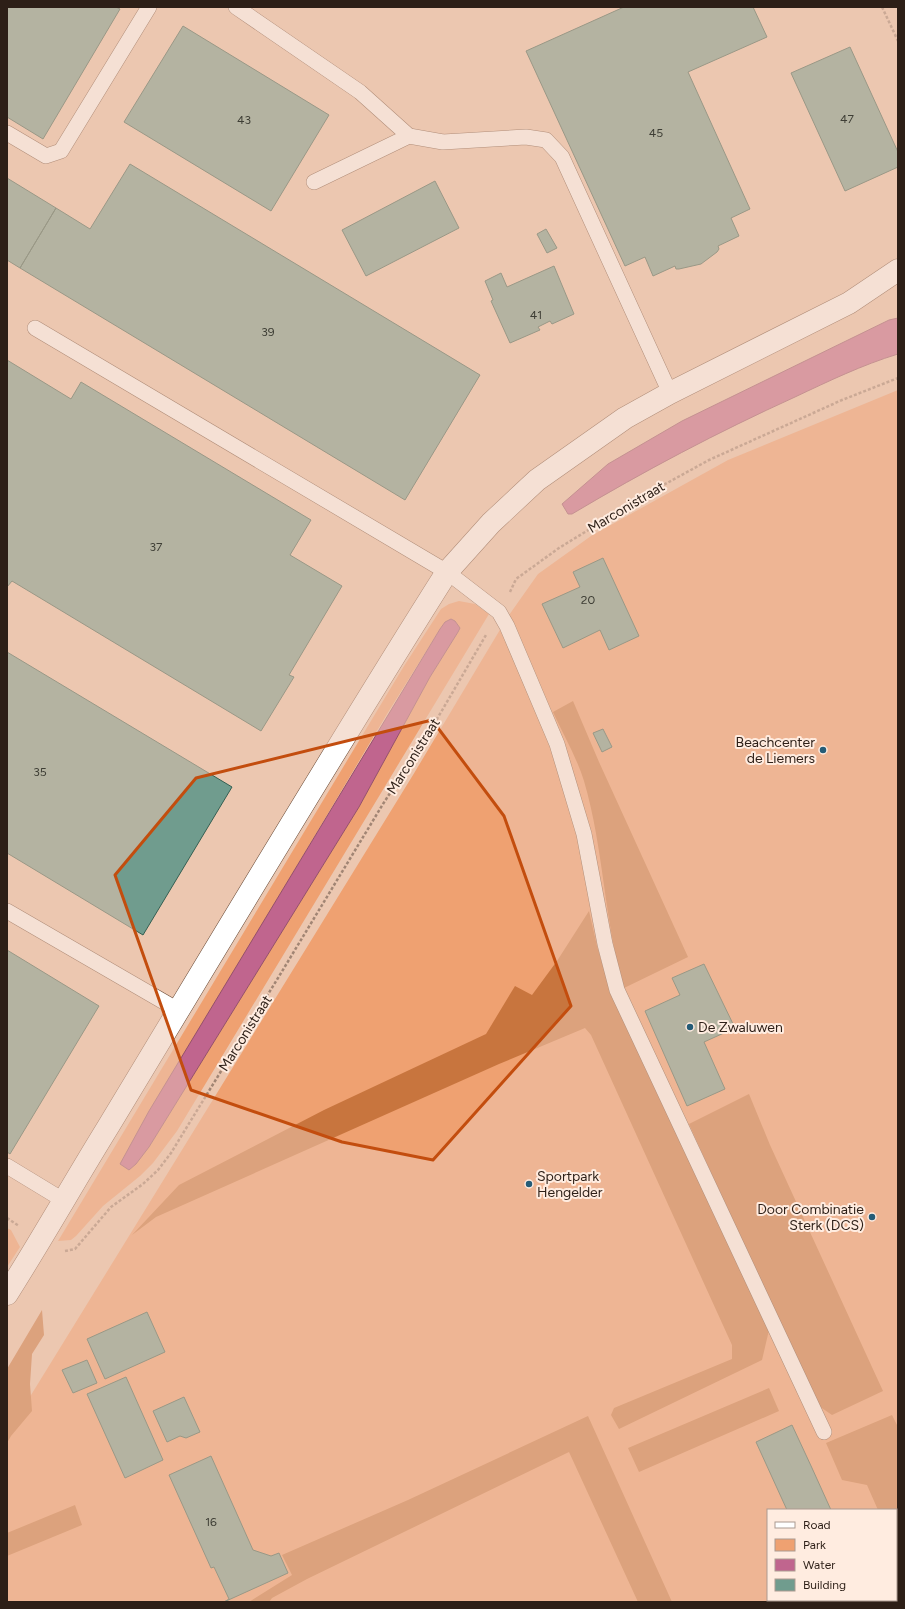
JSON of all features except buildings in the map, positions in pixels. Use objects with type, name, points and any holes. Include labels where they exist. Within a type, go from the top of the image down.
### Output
[{"type":"street","points":[[7,1294],[42,1240],[63,1200],[178,1010],[448,572],[491,523],[537,480],[625,418],[670,393],[849,303],[898,270]]},
{"type":"street","points":[[849,303],[898,289]]},
{"type":"lane","points":[[7,133],[46,156],[61,150],[149,7]]},
{"type":"lane","points":[[236,7],[360,92],[409,136],[442,142],[526,137],[546,140],[562,157],[670,393]]},
{"type":"lane","points":[[314,182],[409,136]]},
{"type":"lane","points":[[35,328],[448,572],[499,612],[507,626],[557,744],[584,834],[605,944],[617,990],[824,1432]]},
{"type":"lane","points":[[7,910],[178,1010]]},
{"type":"lane","points":[[7,1166],[63,1200]]},
{"type":"path","points":[[882,7],[898,41]]},
{"type":"path","name":"Marconistraat","points":[[42,1240],[62,1251],[75,1249],[111,1207],[143,1184],[158,1170],[171,1153],[382,804],[430,731],[499,612],[516,579],[558,548],[647,494],[709,460],[842,400],[898,378]]},
{"type":"highlighted area","points":[[432,720],[504,816],[571,1006],[433,1160],[342,1142],[191,1090],[115,875],[196,778]]},
{"type":"green space","name":"Sportpark Hengelder","points":[[898,390],[898,1602],[7,1602],[7,1434],[413,775],[507,618],[538,574],[591,536],[728,460]]},
{"type":"green space","points":[[459,601],[475,604],[489,614],[177,1131],[153,1163],[140,1176],[103,1206],[76,1236],[71,1240],[58,1241],[404,666],[441,609],[449,604]],"holes":[[[451,619],[455,621],[460,628],[458,632],[430,677],[359,807],[149,1147],[129,1170],[120,1164],[387,714],[445,622]]]},
{"type":"green space","points":[[7,1228],[11,1230],[20,1247],[7,1267]]},
{"type":"shaded area","points":[[573,701],[599,762],[688,957],[624,988],[612,937],[591,807],[578,764],[553,712]]},
{"type":"shaded area","points":[[589,911],[597,946],[611,993],[769,1330],[762,1360],[619,1429],[611,1415],[614,1408],[732,1359],[732,1345],[591,1035],[585,1028],[499,1064],[156,1217],[132,1235],[179,1185],[324,1110],[486,1034],[515,986],[532,995],[557,961]]},
{"type":"shaded area","points":[[749,1094],[770,1145],[883,1391],[832,1415],[816,1404],[689,1124]]},
{"type":"shaded area","points":[[42,1310],[44,1335],[32,1354],[30,1384],[32,1411],[7,1443],[7,1369]]},
{"type":"shaded area","points":[[769,1388],[779,1411],[639,1472],[628,1448]]},
{"type":"shaded area","points":[[892,1415],[898,1427],[898,1555],[897,1509],[878,1509],[867,1485],[842,1480],[826,1443]]},
{"type":"shaded area","points":[[588,1416],[672,1602],[638,1602],[569,1452],[307,1579],[272,1598],[269,1602],[249,1602],[292,1575],[282,1555],[408,1500]]},
{"type":"shaded area","points":[[75,1505],[82,1525],[7,1556],[7,1533]]},
{"type":"water","points":[[898,318],[898,354],[846,374],[766,410],[626,482],[572,514],[568,514],[562,504],[608,464],[682,421],[889,320]]},
{"type":"water","points":[[451,619],[455,621],[460,628],[430,677],[359,807],[149,1147],[136,1164],[129,1170],[120,1164],[149,1111],[440,629],[445,622]]},
{"type":"place","name":"Beachcenter de Liemers","points":[[823,750]]},
{"type":"place","name":"De Zwaluwen","points":[[690,1027]]},
{"type":"place","name":"Sportpark Hengelder","points":[[529,1184]]},
{"type":"place","name":"Door Combinatie Sterk (DCS)","points":[[872,1217]]}]
